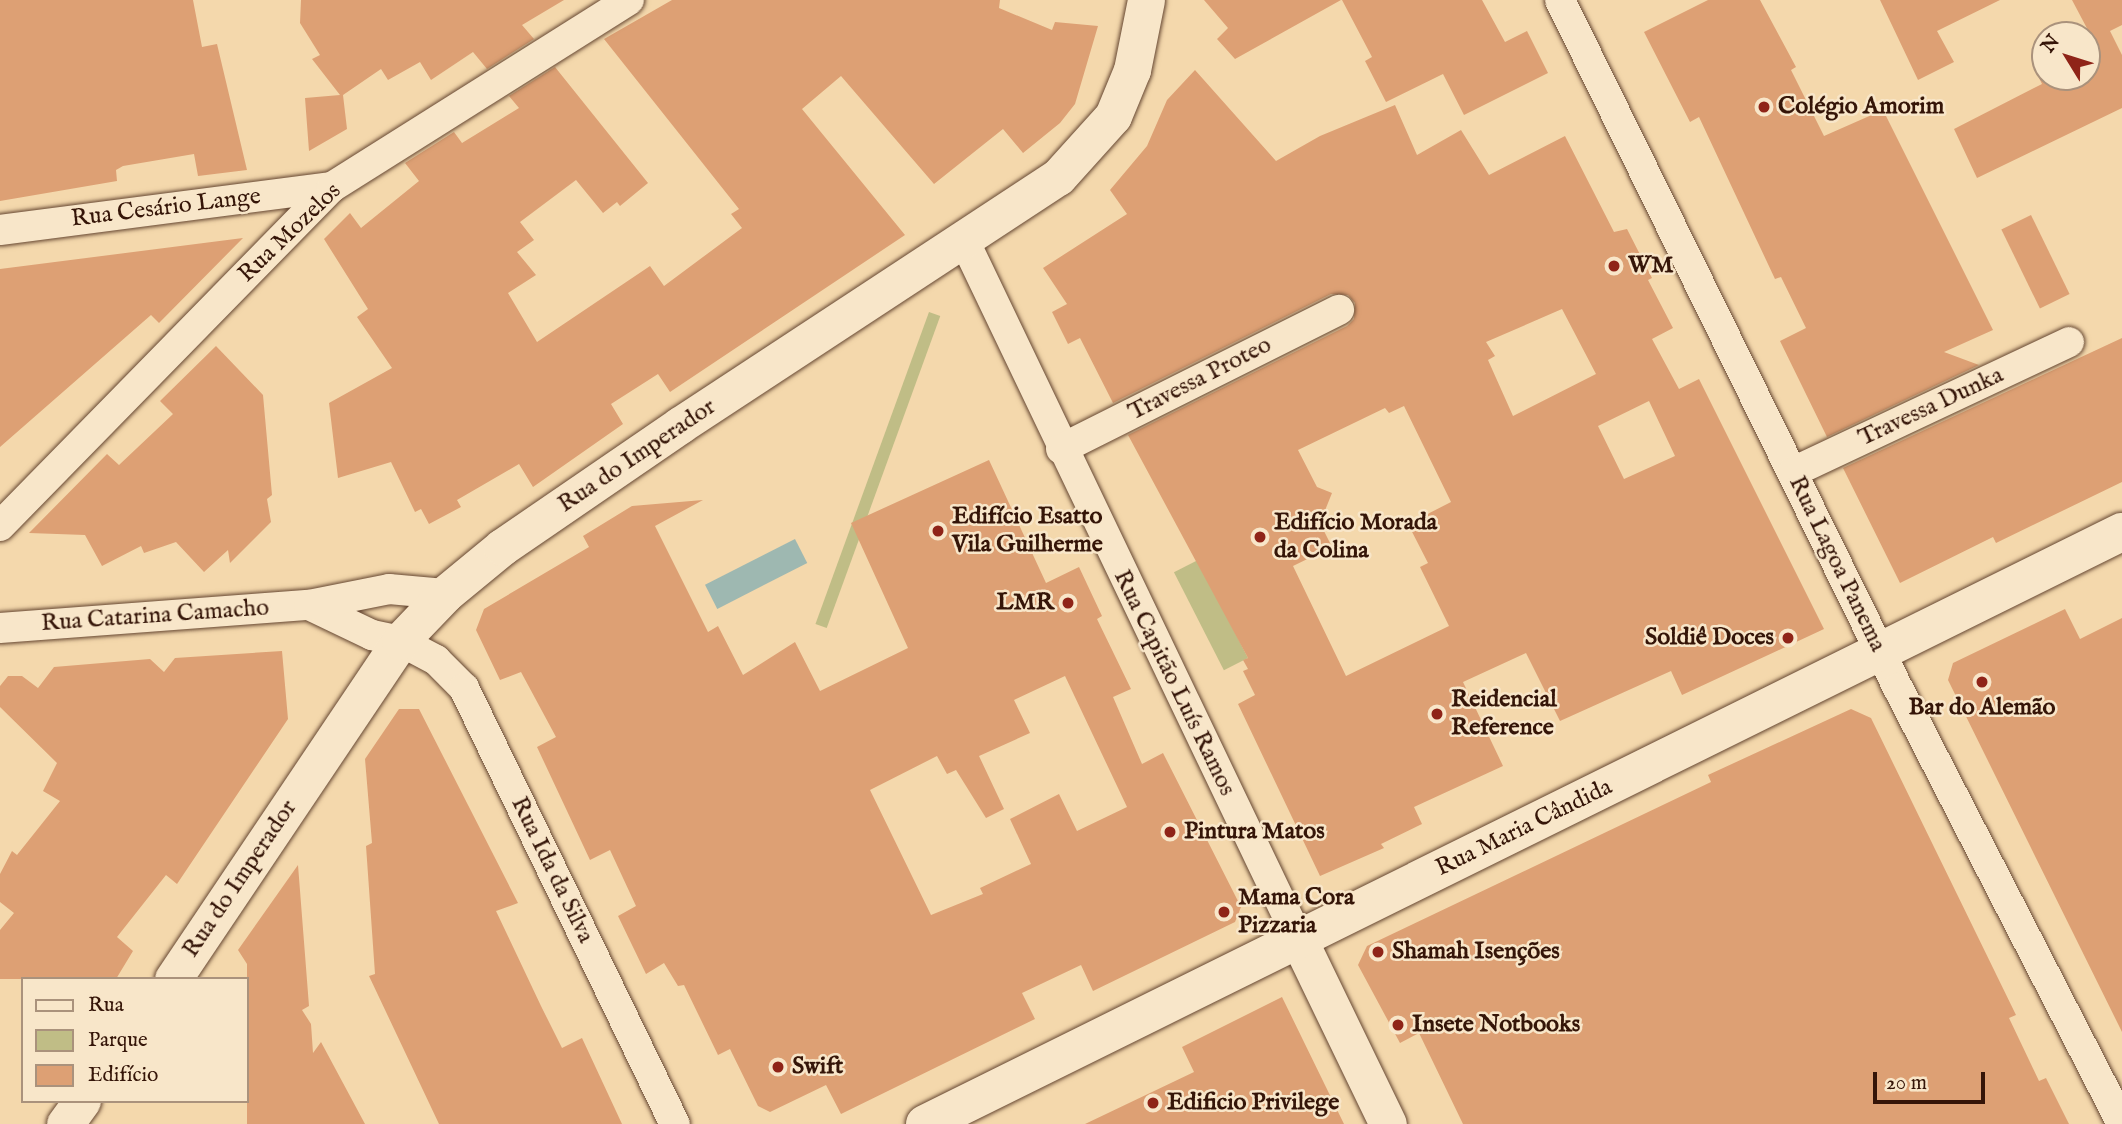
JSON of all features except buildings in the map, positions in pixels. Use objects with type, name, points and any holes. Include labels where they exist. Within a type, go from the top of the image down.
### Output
[{"type":"main road","name":"Rua Maria Cândida","points":[[925,1124],[2122,532]]},
{"type":"street","name":"Rua Mozelos","points":[[0,526],[332,187],[629,0]]},
{"type":"street","name":"Rua do Imperador","points":[[174,977],[400,640],[445,594],[502,548],[680,425],[1058,177],[1113,116],[1132,70],[1146,0]]},
{"type":"street","name":"Rua Lagoa Panema","points":[[1560,0],[1880,652],[2122,1124]]},
{"type":"street","name":"Rua Cesário Lange","points":[[0,230],[332,187]]},
{"type":"street","name":"Rua Capitão Luís Ramos","points":[[964,240],[1061,449],[1388,1124]]},
{"type":"street","name":"Travessa Proteo","points":[[1061,449],[1339,310]]},
{"type":"street","name":"Travessa Dunka","points":[[1793,472],[2069,342]]},
{"type":"street","name":"Rua Catarina Camacho","points":[[0,628],[309,605],[390,589],[445,594]]},
{"type":"street","points":[[309,605],[338,622],[400,640]]},
{"type":"street","name":"Rua Ida da Silva","points":[[400,640],[436,660],[464,688],[675,1124]]},
{"type":"street","points":[[65,1124],[81,1103]]},
{"type":"green space","points":[[929,312],[940,316],[827,628],[815,624]]},
{"type":"green space","points":[[1198,560],[1248,658],[1224,670],[1174,572]]},
{"type":"water","points":[[795,539],[807,563],[717,609],[705,585]]},
{"type":"place","name":"Colégio Amorim","points":[[1764,107]]},
{"type":"place","name":"WM","points":[[1614,266]]},
{"type":"place","name":"Edifício Esatto Vila Guilherme","points":[[938,531]]},
{"type":"place","name":"Edifício Morada da Colina","points":[[1260,537]]},
{"type":"place","name":"LMR","points":[[1068,603]]},
{"type":"place","name":"Soldiê Doces","points":[[1788,638]]},
{"type":"place","name":"Bar do Alemão","points":[[1982,682]]},
{"type":"place","name":"Reidencial Reference","points":[[1437,714]]},
{"type":"place","name":"Pintura Matos","points":[[1170,832]]},
{"type":"place","name":"Mama Cora Pizzaria","points":[[1224,912]]},
{"type":"place","name":"Shamah Isenções","points":[[1378,952]]},
{"type":"place","name":"Insete Notbooks","points":[[1398,1025]]},
{"type":"place","name":"Swift","points":[[778,1067]]},
{"type":"place","name":"Edificio Privilege","points":[[1153,1103]]}]
